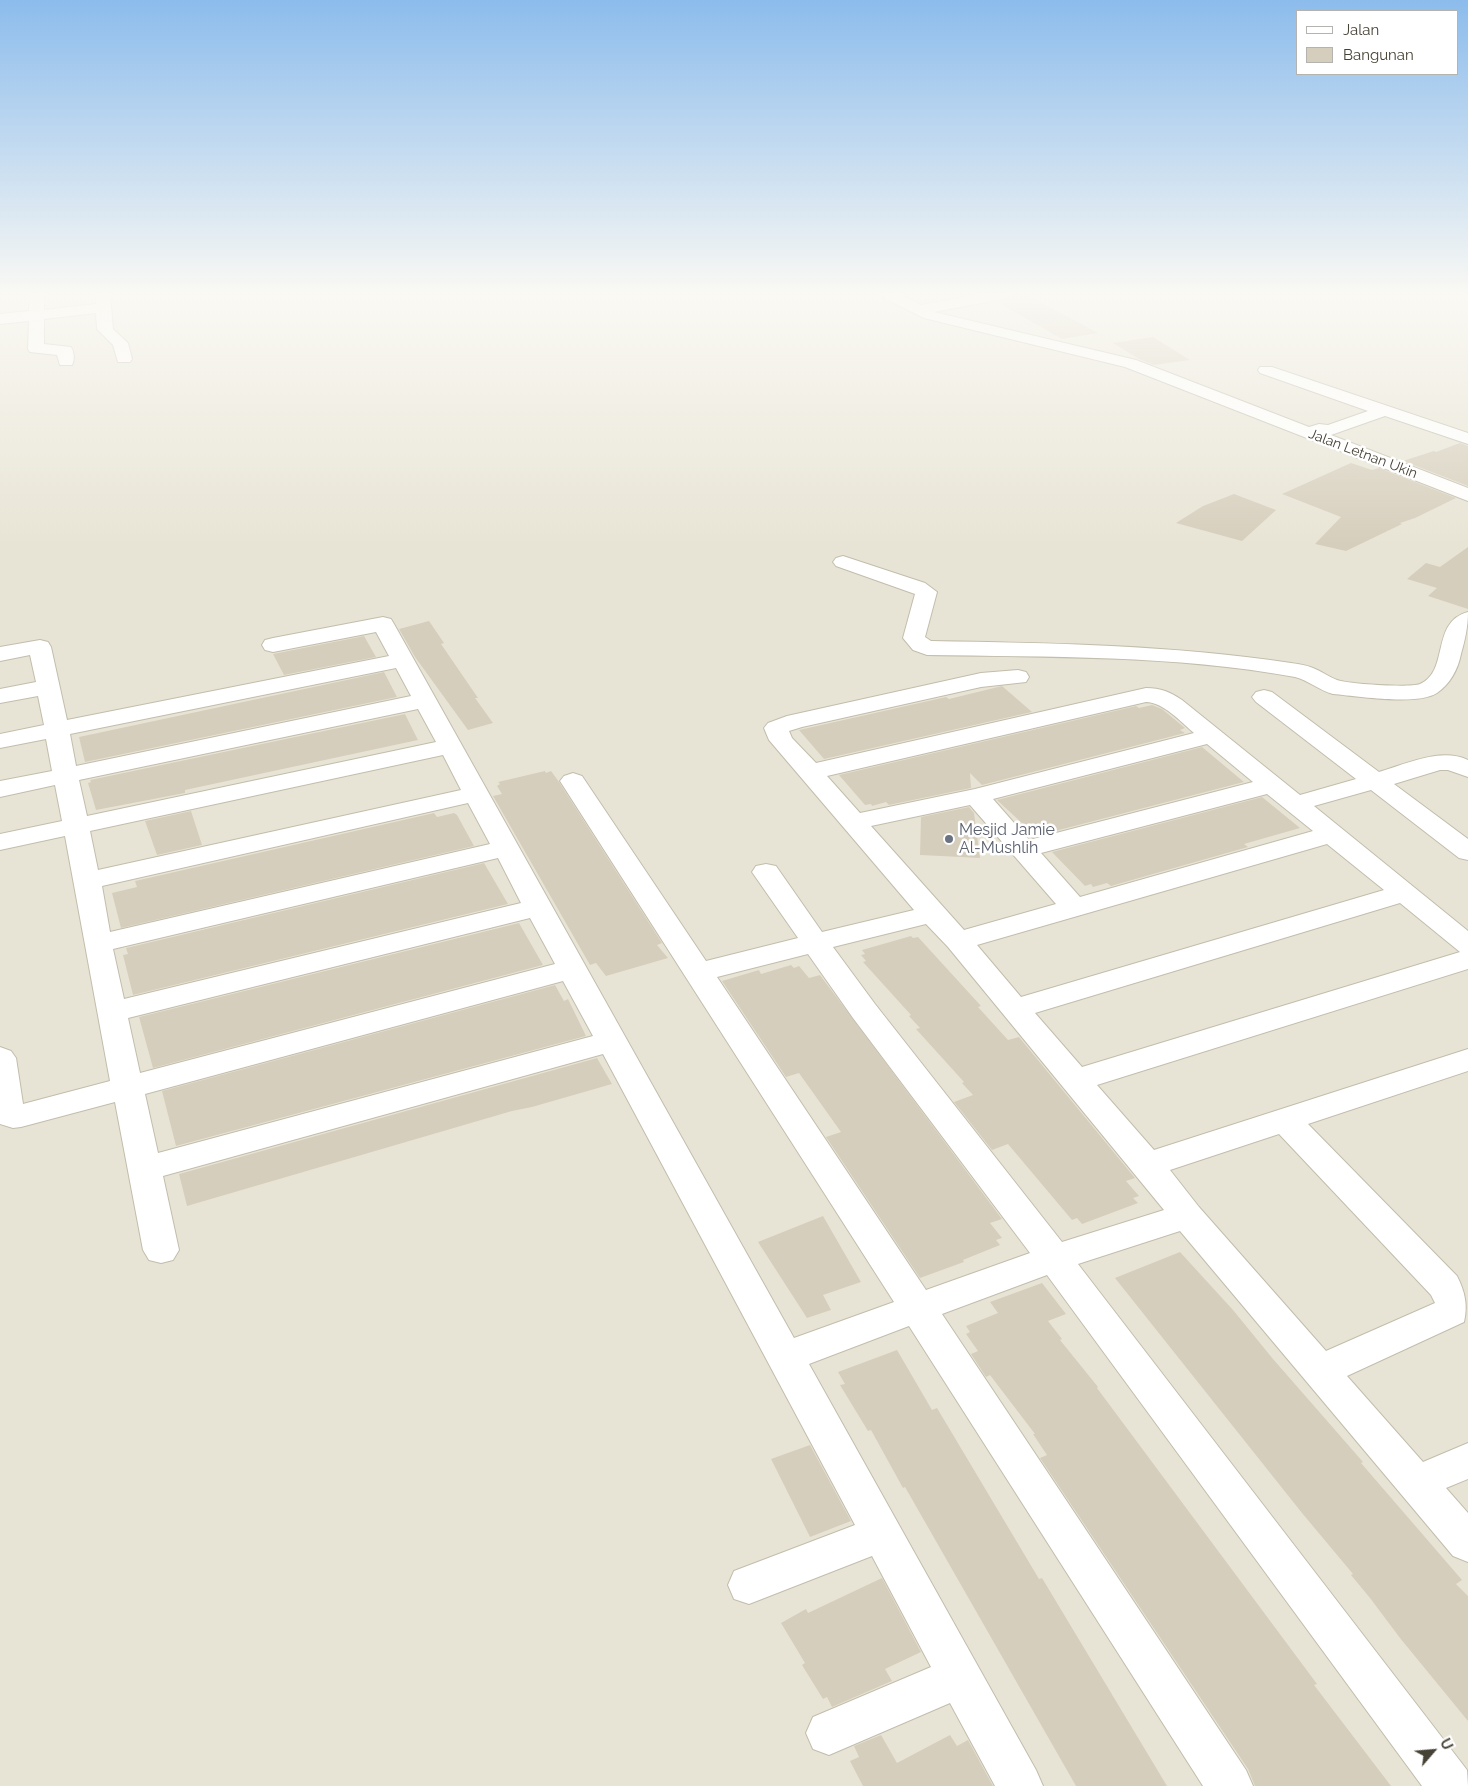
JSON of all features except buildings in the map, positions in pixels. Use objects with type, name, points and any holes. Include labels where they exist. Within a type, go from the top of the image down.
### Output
[{"type":"street","name":"Jalan Letnan Ukin","points":[[1172,378],[1314,431],[1468,494]]},
{"type":"street","points":[[1290,378],[1468,439]]},
{"type":"street","points":[[1314,431],[1330,430],[1377,409]]},
{"type":"street","points":[[843,562],[918,587],[926,592],[914,638],[927,648],[1054,650],[1170,656],[1253,664],[1304,672],[1333,687],[1347,689],[1406,693],[1428,689],[1441,677],[1448,662],[1457,628],[1468,619]]},
{"type":"street","points":[[274,645],[384,624],[1020,1786]]},
{"type":"street","points":[[0,654],[40,647],[98,944],[161,1250]]},
{"type":"street","points":[[0,741],[403,660]]},
{"type":"street","points":[[1018,676],[981,680],[795,721],[776,728],[782,740],[855,822],[932,914],[958,941],[1147,1165],[1187,1216],[1468,1543]]},
{"type":"street","points":[[0,696],[48,687]]},
{"type":"street","points":[[811,772],[1146,695],[1158,695],[1166,699],[1468,945]]},
{"type":"street","points":[[1264,697],[1468,852]]},
{"type":"street","points":[[0,789],[425,700]]},
{"type":"street","points":[[855,822],[976,796],[1211,736]]},
{"type":"street","points":[[0,842],[450,746]]},
{"type":"street","points":[[1295,804],[1438,763],[1463,763]]},
{"type":"street","points":[[573,781],[1230,1786]]},
{"type":"street","points":[[1024,849],[1271,785]]},
{"type":"street","points":[[87,882],[476,794]]},
{"type":"street","points":[[976,796],[1074,907]]},
{"type":"street","points":[[958,941],[1332,834]]},
{"type":"street","points":[[98,944],[506,848]]},
{"type":"street","points":[[766,872],[864,1011],[1054,1258],[1451,1786]]},
{"type":"street","points":[[1014,1009],[1405,893]]},
{"type":"street","points":[[112,1012],[538,906]]},
{"type":"street","points":[[697,973],[932,914]]},
{"type":"street","points":[[1076,1080],[1468,959]]},
{"type":"street","points":[[0,1058],[8,1114],[13,1117],[572,969]]},
{"type":"street","points":[[144,1169],[612,1042]]},
{"type":"street","points":[[1147,1165],[1468,1060]]},
{"type":"street","points":[[1285,1120],[1444,1286],[1454,1306],[1451,1312],[1320,1371]]},
{"type":"street","points":[[785,1357],[1054,1258],[1187,1216]]},
{"type":"street","points":[[1416,1483],[1468,1460]]},
{"type":"street","points":[[749,1585],[882,1534]]},
{"type":"street","points":[[829,1733],[960,1677]]},
{"type":"shaded area","points":[[0,378],[1468,378],[1468,1786],[0,1786]]},
{"type":"place","name":"Mesjid Jamie Al-Mushlih","points":[[949,839]]}]
